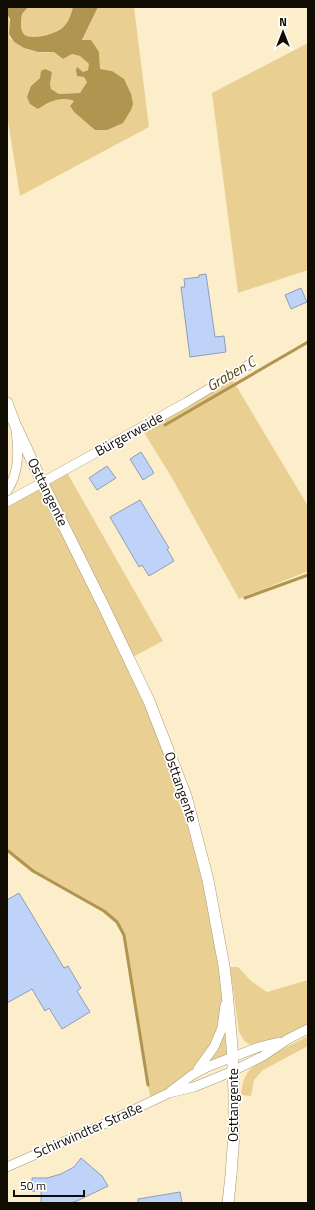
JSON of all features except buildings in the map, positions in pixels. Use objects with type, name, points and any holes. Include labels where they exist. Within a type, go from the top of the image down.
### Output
[{"type":"main road","name":"Osttangente","points":[[7,403],[14,422],[42,482],[149,701],[186,796],[208,880],[224,966],[227,992],[233,1071],[234,1134],[228,1203]]},
{"type":"street","name":"Bürgerweide","points":[[7,502],[186,402],[250,364]]},
{"type":"street","points":[[7,491],[16,472],[18,460],[18,443],[14,422]]},
{"type":"street","name":"Schirwindter Straße","points":[[169,1093],[192,1075],[203,1063],[214,1047],[222,1028],[227,992]]},
{"type":"street","points":[[288,1039],[308,1029]]},
{"type":"street","name":"Schirwindter Straße","points":[[192,1075],[232,1057],[259,1047],[288,1039]]},
{"type":"street","name":"Schirwindter Straße","points":[[7,1167],[169,1093],[194,1087],[233,1071],[263,1056],[288,1039]]},
{"type":"shaded area","points":[[7,7],[28,7],[22,14],[21,29],[26,36],[36,37],[47,35],[61,29],[67,22],[73,7],[98,7],[82,40],[91,40],[99,52],[100,69],[112,71],[124,79],[131,94],[133,104],[123,123],[107,130],[95,130],[74,112],[70,106],[74,101],[64,99],[55,100],[38,109],[30,104],[27,97],[31,86],[40,78],[41,71],[45,69],[52,72],[50,83],[51,89],[59,94],[80,93],[87,82],[84,77],[77,76],[76,70],[77,67],[83,72],[88,70],[89,64],[80,56],[72,54],[63,59],[54,52],[38,52],[24,48],[14,42],[9,34],[10,19],[7,14]]},
{"type":"shaded area","points":[[28,7],[73,7],[67,22],[61,29],[47,35],[30,37],[26,36],[21,29],[22,14]]},
{"type":"shaded area","points":[[98,7],[134,7],[149,127],[20,196],[7,115],[7,14],[9,20],[10,38],[17,44],[26,49],[35,51],[54,52],[63,59],[72,54],[80,56],[89,64],[89,69],[83,72],[87,82],[80,93],[59,94],[51,89],[50,83],[40,78],[31,86],[38,109],[47,103],[59,99],[74,101],[70,106],[74,112],[95,130],[112,71],[100,69],[99,52],[82,41]]},
{"type":"shaded area","points":[[308,43],[308,270],[238,293],[212,93]]},
{"type":"shaded area","points":[[232,379],[308,506],[308,571],[239,599],[172,478],[143,431]]},
{"type":"shaded area","points":[[65,469],[163,641],[129,659],[149,701],[208,880],[233,1057],[151,1101],[124,935],[117,922],[104,911],[33,871],[7,850],[7,502]]},
{"type":"shaded area","points":[[230,967],[238,967],[251,981],[267,992],[308,980],[308,1025],[287,1036],[262,1045],[247,1043],[239,1032]]},
{"type":"shaded area","points":[[308,1036],[308,1046],[263,1070],[254,1080],[251,1096],[241,1095],[245,1077],[252,1068],[267,1058]]},
{"type":"waterway","name":"Graben C","points":[[165,425],[308,342]]},
{"type":"waterway","points":[[245,598],[308,575]]},
{"type":"waterway","points":[[7,850],[33,871],[104,911],[117,922],[124,935],[148,1085]]}]
